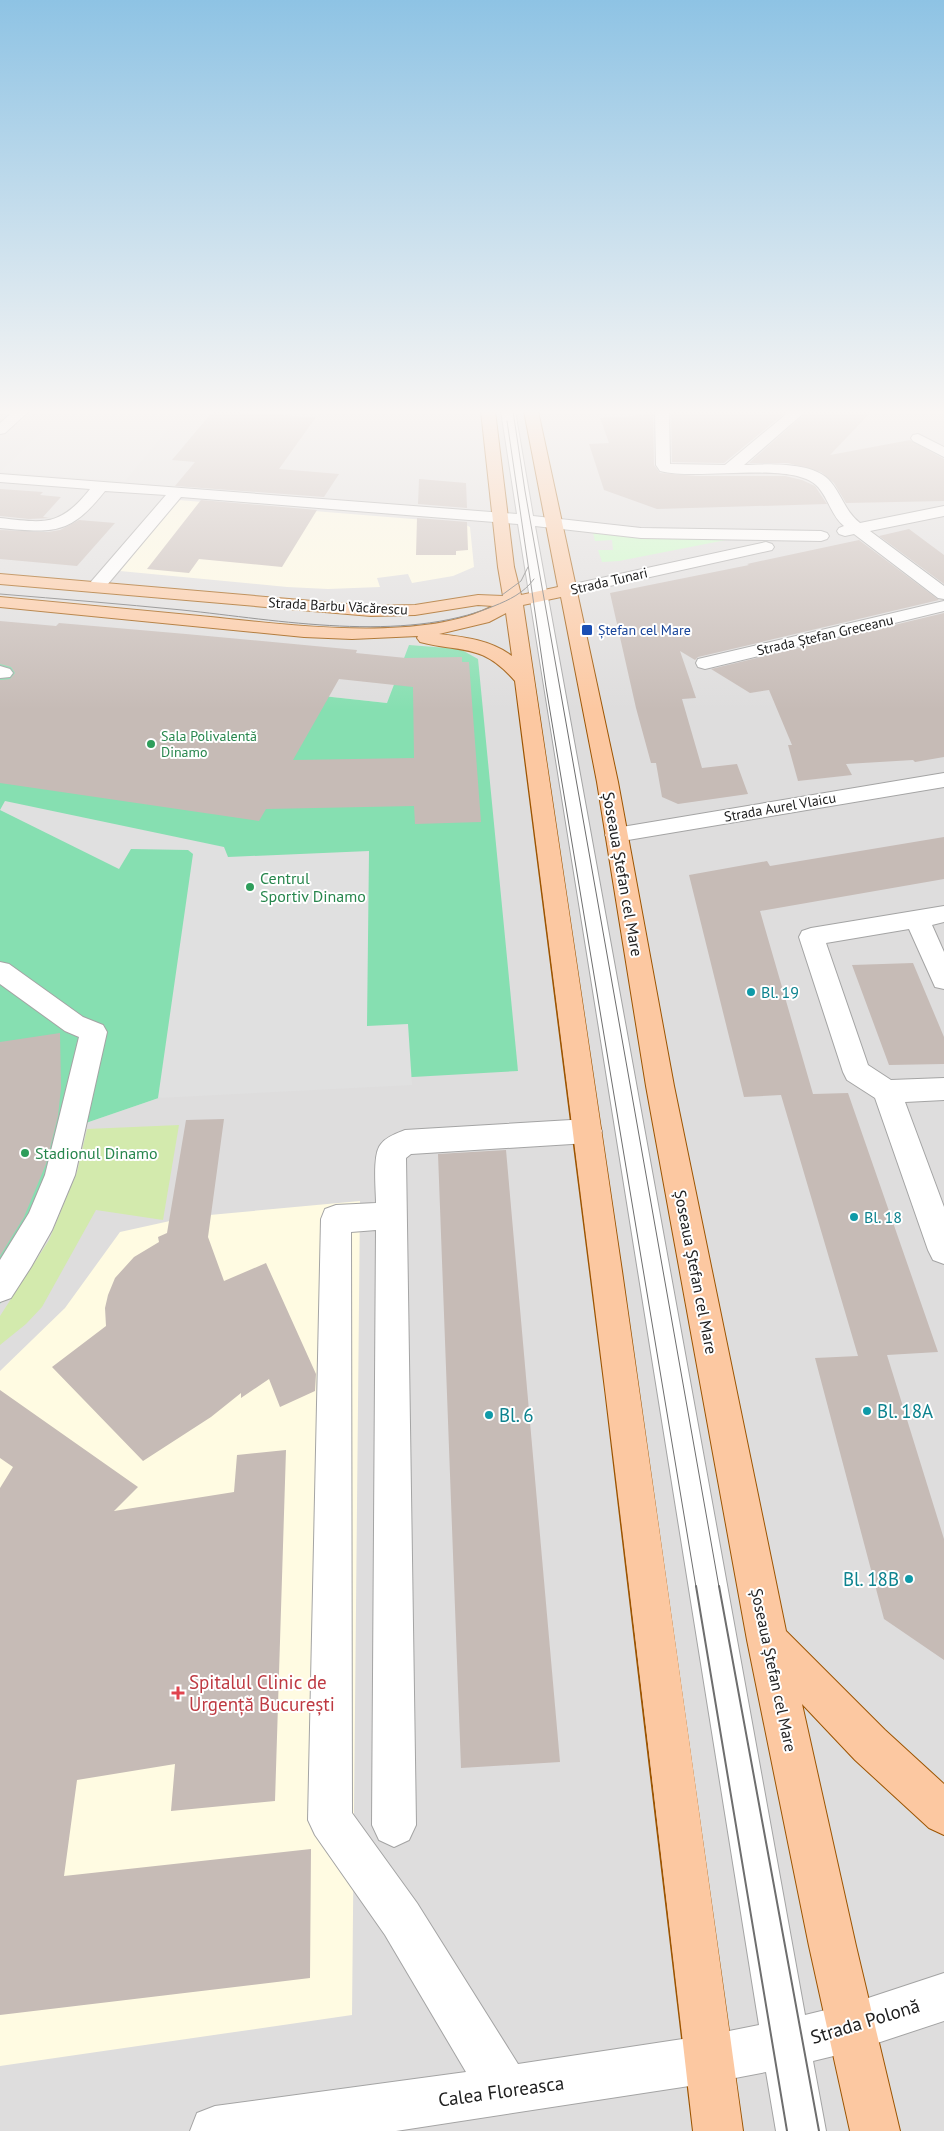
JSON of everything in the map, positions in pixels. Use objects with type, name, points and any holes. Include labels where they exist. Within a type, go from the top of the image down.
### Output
[{"type":"main road","name":"Șoseaua Ștefan cel Mare","points":[[498,510],[506,567],[540,596],[578,646],[600,740],[660,1088],[767,1640],[850,2028],[875,2131]]},
{"type":"main road","name":"Șoseaua Ștefan cel Mare","points":[[551,510],[554,523],[523,678],[588,1131],[676,1792],[718,2131]]},
{"type":"main road","name":"Strada Barbu Văcărescu","points":[[0,579],[371,611],[415,610],[478,600],[540,596]]},
{"type":"main road","name":"Strada Barbu Văcărescu","points":[[0,602],[268,628],[392,634],[479,620],[507,607],[540,596]]},
{"type":"main road","points":[[392,634],[463,643],[492,651],[506,660],[523,678]]},
{"type":"main road","points":[[767,1640],[870,1744],[944,1813]]},
{"type":"street","points":[[0,523],[46,525],[61,522],[74,516],[79,510]]},
{"type":"street","points":[[96,587],[161,510]]},
{"type":"street","name":"Strada Tunari","points":[[415,510],[499,517],[655,534],[821,536]]},
{"type":"street","name":"Șoseaua Ștefan cel Mare","points":[[524,510],[540,596],[565,759],[801,2131]]},
{"type":"street","points":[[839,510],[858,529],[944,594]]},
{"type":"street","name":"Strada Tunari","points":[[540,596],[663,568],[944,511]]},
{"type":"street","name":"Strada Ștefan Greceanu","points":[[705,663],[944,606]]},
{"type":"street","name":"Strada Aurel Vlaicu","points":[[616,835],[944,780]]},
{"type":"street","points":[[944,914],[811,937],[857,1072],[887,1091],[944,1088]]},
{"type":"street","points":[[917,919],[944,980]]},
{"type":"street","points":[[0,970],[74,1024],[94,1032],[60,1175],[41,1220],[0,1287]]},
{"type":"street","points":[[887,1091],[944,1250]]},
{"type":"street","points":[[394,1825],[391,1152],[405,1142],[588,1131]]},
{"type":"street","points":[[391,1216],[336,1219],[330,1820],[401,1919],[506,2091]]},
{"type":"street","name":"Strada Polonă","points":[[786,2043],[850,2028],[944,1997]]},
{"type":"street","name":"Calea Floreasca","points":[[215,2131],[506,2091],[709,2059],[786,2043]]},
{"type":"shaded area","points":[[0,510],[944,510],[944,2131],[0,2131],[0,1304],[27,1260],[83,1124],[182,1090],[518,1070],[387,703],[0,661]]},
{"type":"shaded area","points":[[169,510],[307,510],[462,523],[470,527],[474,567],[453,576],[412,583],[408,574],[377,578],[380,587],[328,589],[287,587],[120,571]]},
{"type":"shaded area","points":[[5,801],[224,847],[228,857],[369,851],[367,1026],[408,1024],[412,1085],[158,1098],[193,854],[188,850],[131,849],[119,869],[0,810]]},
{"type":"shaded area","name":"Spitalul Clinic de Urgență București","points":[[360,1201],[352,2015],[0,2066],[0,1371],[65,1308],[120,1232],[188,1217]]},
{"type":"green space","points":[[593,533],[640,538],[731,539],[619,561],[602,562],[598,550],[613,550],[612,540],[595,541]]},
{"type":"green space","name":"Centrul Sportiv Dinamo","points":[[409,645],[460,649],[478,659],[518,1071],[182,1090],[83,1124],[27,1260],[0,1304],[0,661],[387,703]]},
{"type":"green space","points":[[179,1125],[163,1220],[96,1210],[42,1307],[26,1324],[0,1345],[0,1316],[49,1240],[77,1172],[87,1129]]},
{"type":"building","points":[[0,510],[49,510],[43,517],[50,518],[29,519],[0,516]]},
{"type":"building","points":[[193,510],[317,510],[282,567],[199,559],[189,573],[147,569]]},
{"type":"building","points":[[417,518],[467,522],[468,550],[456,551],[456,555],[416,555]]},
{"type":"building","points":[[79,520],[115,523],[77,566],[0,559],[0,530],[48,532],[60,530]]},
{"type":"building","points":[[909,529],[944,555],[944,584],[879,536]]},
{"type":"building","points":[[859,540],[939,600],[698,657],[695,660],[680,651],[696,698],[682,699],[702,768],[737,764],[748,794],[678,804],[662,797],[656,763],[651,763],[636,708],[610,593],[749,565],[747,564]]},
{"type":"building","points":[[944,613],[944,757],[915,762],[913,760],[846,764],[852,775],[798,781],[788,745],[792,745],[769,690],[750,693],[711,669]]},
{"type":"building","points":[[0,621],[56,626],[59,623],[186,634],[357,650],[356,653],[406,658],[462,657],[462,662],[469,662],[481,822],[415,824],[414,806],[266,809],[259,821],[0,783],[0,680],[10,679],[15,673],[11,667],[0,664]],"holes":[[[339,679],[413,687],[414,758],[293,760]]]},
{"type":"building","points":[[944,837],[944,879],[760,911],[813,1094],[848,1093],[938,1352],[887,1355],[944,1539],[944,1660],[884,1619],[815,1358],[858,1356],[781,1095],[744,1097],[689,875],[767,861],[770,866]]},
{"type":"building","points":[[913,963],[944,1037],[944,1064],[889,1065],[852,965]]},
{"type":"building","name":"Stadionul Dinamo","points":[[60,1033],[61,1088],[58,1116],[46,1164],[24,1217],[0,1256],[0,1042]]},
{"type":"building","points":[[224,1119],[208,1237],[224,1281],[266,1263],[316,1374],[315,1391],[280,1407],[269,1379],[241,1398],[241,1393],[211,1417],[143,1461],[52,1367],[106,1326],[105,1308],[115,1278],[134,1257],[159,1242],[158,1237],[167,1233],[186,1120]]},
{"type":"building","name":"Bl. 6","points":[[506,1150],[560,1762],[461,1768],[438,1154]]},
{"type":"building","points":[[0,1390],[138,1487],[114,1511],[234,1492],[237,1455],[286,1450],[275,1801],[171,1811],[175,1764],[77,1780],[64,1876],[311,1849],[310,1978],[0,2015],[0,1488],[13,1467],[0,1458]]},
{"type":"tram line","points":[[520,510],[531,583]]},
{"type":"tram line","points":[[528,510],[719,1587]]},
{"type":"tram line","points":[[502,595],[521,581],[528,567]]},
{"type":"tram line","points":[[531,583],[534,579]]},
{"type":"tram line","points":[[0,594],[182,610],[299,623],[380,627],[420,624],[458,617],[511,599],[531,583]]},
{"type":"tram line","points":[[531,583],[546,687],[696,1587]]},
{"type":"tram line","points":[[696,1586],[787,2131]]},
{"type":"tram line","points":[[719,1586],[819,2131]]},
{"type":"place","name":"Ștefan cel Mare","points":[[587,630]]},
{"type":"place","name":"Sala Polivalentă Dinamo","points":[[151,744]]},
{"type":"place","name":"Centrul Sportiv Dinamo","points":[[250,887]]},
{"type":"place","name":"Bl. 19","points":[[751,992]]},
{"type":"place","name":"Stadionul Dinamo","points":[[25,1153]]},
{"type":"place","name":"Bl. 18","points":[[854,1217]]},
{"type":"place","name":"Bl. 18A","points":[[867,1411]]},
{"type":"place","name":"Bl. 6","points":[[489,1415]]},
{"type":"place","name":"Bl. 18B","points":[[909,1579]]},
{"type":"place","name":"Spitalul Clinic de Urgență București","points":[[178,1693]]}]
